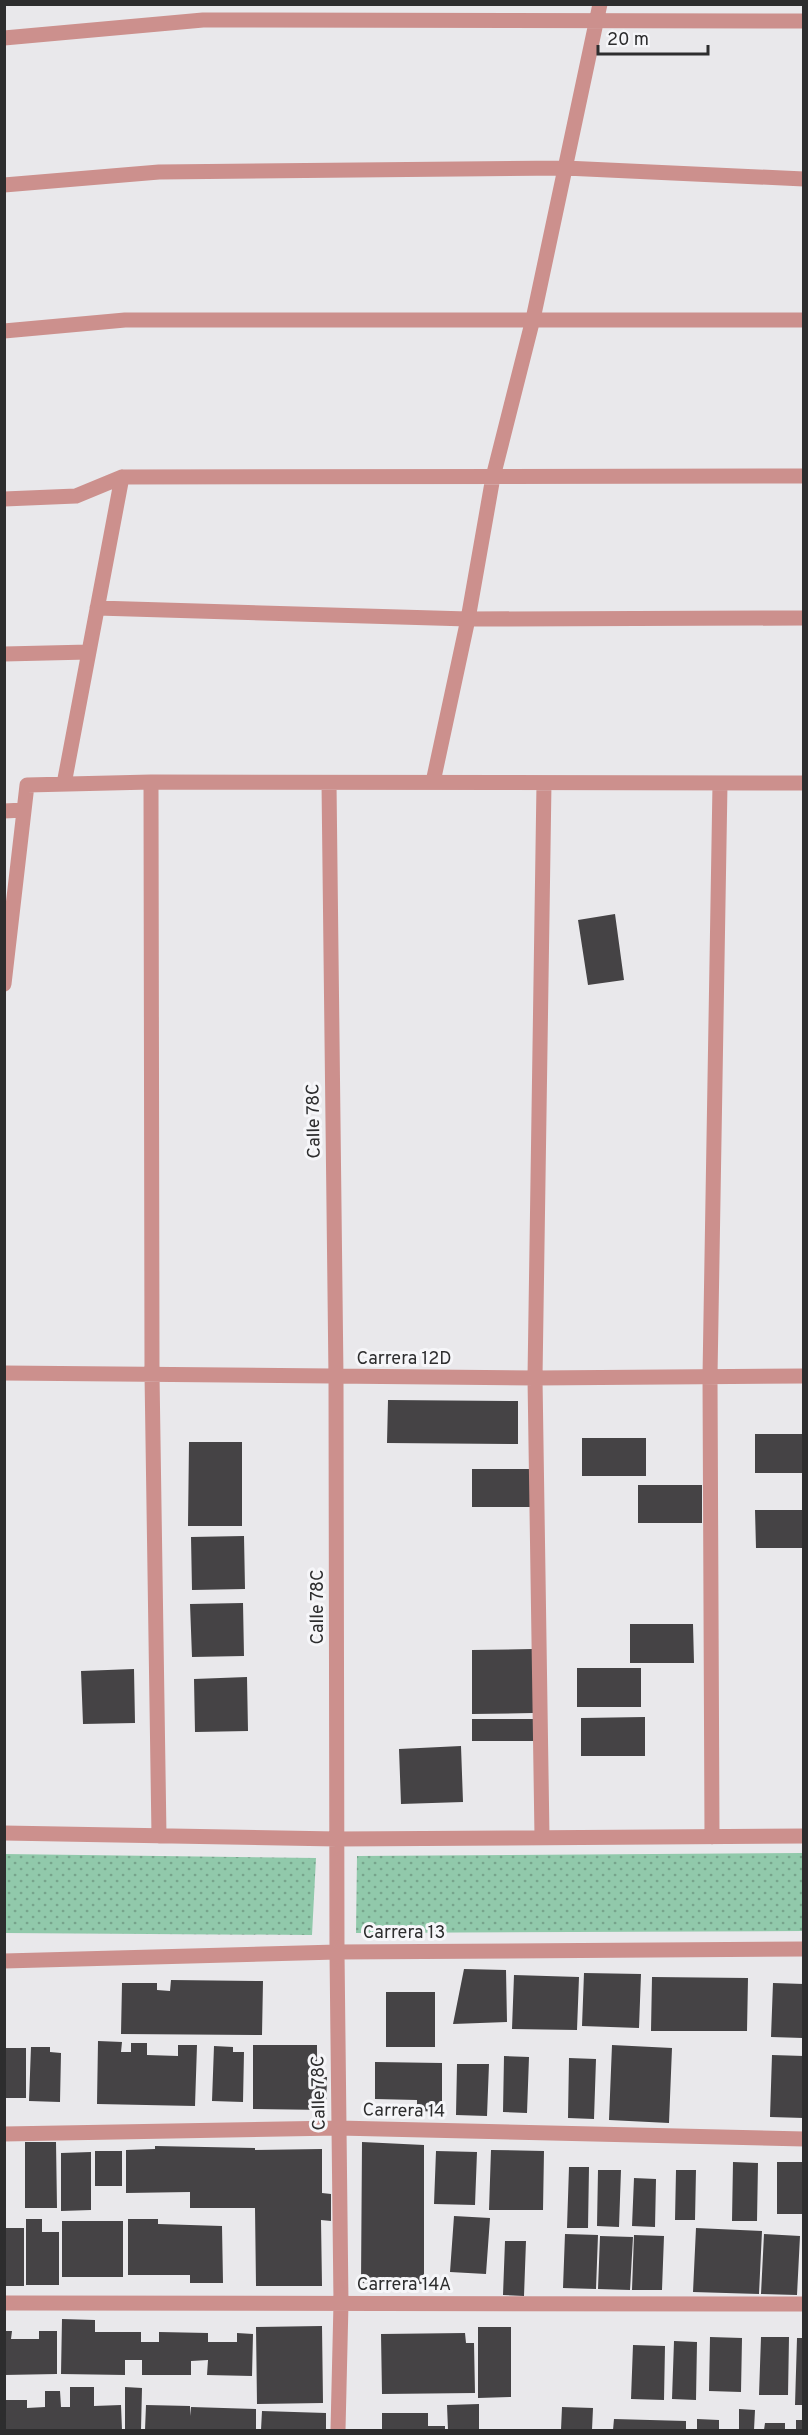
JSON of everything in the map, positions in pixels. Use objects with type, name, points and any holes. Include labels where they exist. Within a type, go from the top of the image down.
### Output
[{"type":"street","points":[[433,782],[468,619],[493,477],[533,319],[600,4]]},
{"type":"street","points":[[4,38],[203,20],[804,21]]},
{"type":"street","points":[[4,185],[159,172],[565,168],[804,179]]},
{"type":"street","points":[[4,331],[125,320],[804,320]]},
{"type":"street","points":[[4,499],[76,496],[122,477],[804,476]]},
{"type":"street","points":[[64,784],[122,477]]},
{"type":"street","points":[[97,608],[468,619],[804,618]]},
{"type":"street","points":[[4,654],[88,652]]},
{"type":"street","points":[[151,782],[152,1374],[159,1836]]},
{"type":"street","points":[[4,984],[27,785],[151,782],[804,783]]},
{"type":"street","name":"Calle 78C","points":[[328,783],[336,1377],[337,1952],[341,2303],[338,2430]]},
{"type":"street","points":[[542,1837],[535,1378],[544,783]]},
{"type":"street","points":[[712,1837],[710,1376],[720,784]]},
{"type":"street","points":[[4,811],[24,810]]},
{"type":"street","name":"Carrera 12D","points":[[4,1373],[535,1378],[804,1376]]},
{"type":"street","points":[[4,1833],[337,1839],[804,1836]]},
{"type":"street","name":"Carrera 13","points":[[4,1961],[337,1952],[804,1949]]},
{"type":"street","name":"Carrera 14","points":[[4,2134],[338,2128],[804,2139]]},
{"type":"street","name":"Carrera 14A","points":[[4,2303],[804,2304]]},
{"type":"green space","points":[[803,1853],[803,1931],[356,1933],[357,1856]]},
{"type":"green space","points":[[5,1854],[316,1858],[312,1935],[5,1933]]},
{"type":"building","points":[[615,914],[624,980],[588,985],[578,920]]},
{"type":"building","points":[[388,1400],[518,1401],[518,1444],[387,1443]]},
{"type":"building","points":[[755,1434],[804,1434],[804,1473],[755,1473]]},
{"type":"building","points":[[582,1438],[646,1438],[646,1476],[582,1476]]},
{"type":"building","points":[[189,1442],[242,1442],[242,1526],[188,1526]]},
{"type":"building","points":[[472,1469],[536,1469],[536,1507],[472,1507]]},
{"type":"building","points":[[638,1485],[702,1485],[702,1523],[638,1523]]},
{"type":"building","points":[[755,1510],[804,1510],[804,1548],[756,1548]]},
{"type":"building","points":[[244,1536],[245,1589],[192,1590],[191,1537]]},
{"type":"building","points":[[243,1603],[244,1656],[192,1657],[190,1604]]},
{"type":"building","points":[[630,1624],[693,1624],[694,1663],[630,1663]]},
{"type":"building","points":[[533,1649],[533,1713],[472,1714],[472,1650]]},
{"type":"building","points":[[577,1668],[641,1668],[641,1707],[577,1707]]},
{"type":"building","points":[[134,1669],[135,1723],[83,1724],[81,1671]]},
{"type":"building","points":[[247,1677],[248,1731],[195,1732],[194,1679]]},
{"type":"building","points":[[645,1717],[645,1756],[581,1756],[581,1718]]},
{"type":"building","points":[[472,1719],[533,1719],[534,1741],[472,1741]]},
{"type":"building","points":[[461,1746],[463,1802],[401,1804],[399,1749]]},
{"type":"building","points":[[464,1969],[506,1970],[507,2022],[453,2024]]},
{"type":"building","points":[[584,1973],[641,1974],[639,2028],[582,2026]]},
{"type":"building","points":[[514,1975],[579,1977],[577,2030],[512,2029]]},
{"type":"building","points":[[652,1977],[748,1978],[747,2031],[651,2031]]},
{"type":"building","points":[[171,1980],[263,1981],[262,2035],[121,2034],[122,1983],[157,1983],[157,1990],[170,1991]]},
{"type":"building","points":[[773,1983],[804,1984],[803,2038],[771,2037]]},
{"type":"building","points":[[386,1992],[435,1992],[435,2047],[386,2047]]},
{"type":"building","points":[[98,2041],[122,2042],[121,2052],[131,2052],[131,2043],[147,2043],[147,2055],[178,2056],[178,2045],[197,2045],[195,2106],[97,2104]]},
{"type":"building","points":[[253,2045],[317,2045],[317,2077],[327,2077],[326,2110],[253,2109]]},
{"type":"building","points":[[612,2045],[672,2048],[669,2123],[609,2120]]},
{"type":"building","points":[[214,2046],[233,2047],[233,2052],[244,2052],[243,2102],[212,2101]]},
{"type":"building","points":[[31,2047],[50,2047],[50,2052],[61,2053],[60,2102],[29,2101]]},
{"type":"building","points":[[4,2048],[26,2048],[26,2098],[4,2098]]},
{"type":"building","points":[[772,2055],[804,2056],[804,2118],[770,2117]]},
{"type":"building","points":[[504,2056],[529,2057],[527,2113],[503,2112]]},
{"type":"building","points":[[569,2058],[596,2059],[594,2119],[568,2118]]},
{"type":"building","points":[[375,2062],[442,2063],[442,2112],[417,2111],[417,2100],[375,2099]]},
{"type":"building","points":[[457,2064],[489,2064],[487,2116],[456,2115]]},
{"type":"building","points":[[25,2142],[56,2142],[57,2208],[25,2208]]},
{"type":"building","points":[[362,2142],[424,2145],[424,2284],[361,2283]]},
{"type":"building","points":[[155,2146],[255,2148],[255,2150],[322,2149],[322,2193],[331,2194],[331,2221],[321,2220],[322,2286],[256,2286],[255,2208],[190,2208],[190,2192],[126,2193],[126,2150],[155,2149]]},
{"type":"building","points":[[491,2150],[544,2151],[543,2210],[489,2210]]},
{"type":"building","points":[[95,2151],[122,2151],[122,2186],[95,2186]]},
{"type":"building","points":[[436,2151],[477,2152],[475,2205],[434,2204]]},
{"type":"building","points":[[91,2152],[91,2210],[61,2211],[61,2153]]},
{"type":"building","points":[[733,2162],[758,2163],[757,2221],[732,2221]]},
{"type":"building","points":[[777,2162],[804,2162],[804,2214],[777,2214]]},
{"type":"building","points":[[569,2167],[589,2167],[588,2228],[567,2228]]},
{"type":"building","points":[[598,2170],[621,2170],[619,2227],[597,2226]]},
{"type":"building","points":[[676,2170],[696,2170],[695,2220],[675,2220]]},
{"type":"building","points":[[634,2178],[656,2179],[655,2227],[632,2226]]},
{"type":"building","points":[[454,2216],[490,2218],[486,2274],[450,2272]]},
{"type":"building","points":[[26,2219],[42,2219],[42,2232],[59,2232],[59,2285],[26,2285]]},
{"type":"building","points":[[128,2219],[158,2219],[158,2224],[222,2226],[223,2283],[190,2283],[190,2275],[128,2275]]},
{"type":"building","points":[[62,2221],[123,2221],[123,2277],[62,2277]]},
{"type":"building","points":[[4,2228],[24,2228],[24,2286],[4,2286]]},
{"type":"building","points":[[696,2228],[762,2231],[759,2294],[693,2292]]},
{"type":"building","points":[[565,2234],[598,2235],[596,2289],[563,2288]]},
{"type":"building","points":[[764,2234],[800,2236],[797,2295],[761,2294]]},
{"type":"building","points":[[634,2235],[664,2236],[662,2290],[632,2290]]},
{"type":"building","points":[[600,2236],[633,2237],[630,2290],[598,2289]]},
{"type":"building","points":[[505,2241],[526,2241],[524,2296],[503,2295]]},
{"type":"building","points":[[62,2319],[95,2320],[95,2332],[141,2332],[141,2342],[159,2342],[159,2332],[208,2333],[208,2342],[237,2342],[237,2333],[253,2334],[252,2376],[207,2375],[208,2360],[191,2361],[191,2375],[142,2375],[142,2360],[125,2360],[125,2375],[61,2374]]},
{"type":"building","points":[[322,2326],[323,2403],[257,2404],[256,2327]]},
{"type":"building","points":[[478,2327],[511,2327],[511,2397],[478,2398]]},
{"type":"building","points":[[4,2331],[12,2331],[11,2339],[39,2339],[39,2331],[57,2331],[57,2374],[4,2375]]},
{"type":"building","points":[[465,2333],[466,2343],[474,2343],[475,2393],[382,2394],[381,2334]]},
{"type":"building","points":[[710,2337],[742,2338],[741,2392],[709,2391]]},
{"type":"building","points":[[761,2337],[789,2337],[788,2395],[759,2395]]},
{"type":"building","points":[[797,2338],[804,2338],[804,2405],[795,2405]]},
{"type":"building","points":[[674,2341],[697,2342],[696,2400],[672,2399]]},
{"type":"building","points":[[633,2345],[665,2346],[664,2400],[631,2399]]},
{"type":"building","points":[[70,2387],[94,2387],[94,2406],[121,2405],[122,2430],[4,2430],[6,2400],[27,2400],[27,2408],[45,2407],[45,2391],[60,2391],[61,2407],[70,2407]]},
{"type":"building","points":[[125,2387],[142,2388],[141,2430],[125,2430]]},
{"type":"building","points":[[479,2404],[479,2430],[448,2430],[447,2405]]},
{"type":"building","points":[[146,2405],[190,2406],[190,2416],[191,2407],[256,2409],[256,2430],[145,2430]]},
{"type":"building","points":[[562,2407],[593,2408],[592,2430],[561,2430]]},
{"type":"building","points":[[739,2409],[755,2410],[754,2430],[739,2430]]},
{"type":"building","points":[[262,2411],[326,2413],[326,2430],[261,2430]]},
{"type":"building","points":[[382,2413],[428,2413],[428,2426],[445,2426],[445,2430],[382,2430]]},
{"type":"building","points":[[614,2419],[686,2421],[686,2430],[613,2430]]},
{"type":"building","points":[[697,2419],[719,2420],[719,2430],[697,2430]]},
{"type":"building","points":[[796,2420],[804,2420],[804,2430],[796,2430]]},
{"type":"building","points":[[765,2423],[785,2423],[785,2430],[764,2430]]}]
